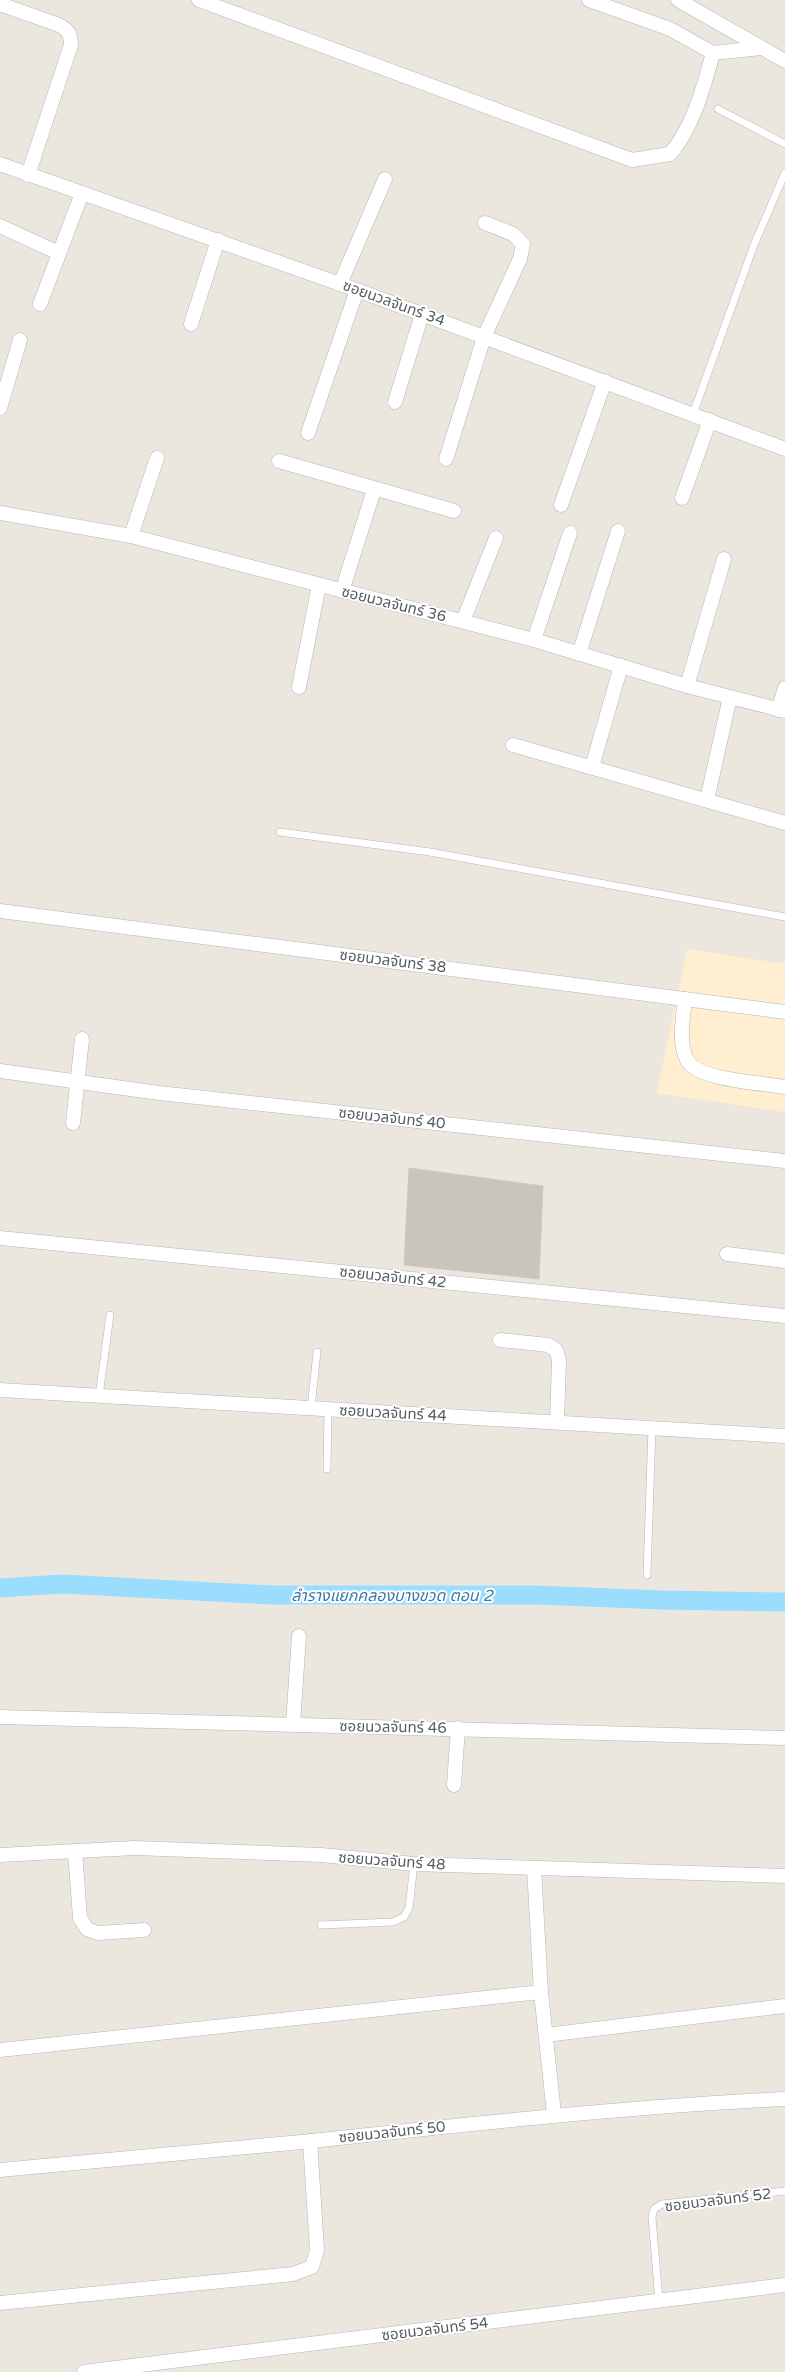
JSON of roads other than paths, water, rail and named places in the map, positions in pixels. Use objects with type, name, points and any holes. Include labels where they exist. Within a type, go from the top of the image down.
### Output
[{"type":"street","points":[[199,0],[632,160],[670,154],[676,148],[699,100],[713,53]]},
{"type":"street","points":[[590,0],[670,29],[713,53],[761,48]]},
{"type":"street","points":[[678,0],[785,61]]},
{"type":"street","points":[[0,4],[59,25],[68,30],[71,38],[71,45],[28,175]]},
{"type":"street","name":"ซอยนวลจันทร์ 34","points":[[0,164],[357,290],[710,420],[785,450]]},
{"type":"street","points":[[340,284],[385,179]]},
{"type":"street","points":[[40,304],[82,193]]},
{"type":"street","points":[[446,459],[484,337],[520,259],[523,244],[513,234],[485,223]]},
{"type":"street","points":[[0,226],[59,253]]},
{"type":"street","points":[[191,324],[218,240]]},
{"type":"street","points":[[308,432],[357,290]]},
{"type":"street","points":[[395,402],[422,314]]},
{"type":"street","points":[[0,408],[20,340]]},
{"type":"street","points":[[561,505],[605,381]]},
{"type":"street","points":[[682,498],[710,420]]},
{"type":"street","points":[[131,536],[158,458]]},
{"type":"street","points":[[279,461],[374,490],[454,511]]},
{"type":"street","points":[[342,591],[374,490]]},
{"type":"street","name":"ซอยนวลจันทร์ 36","points":[[0,513],[131,536],[534,640],[687,686],[781,711]]},
{"type":"street","points":[[578,654],[618,531]]},
{"type":"street","points":[[534,640],[570,533]]},
{"type":"street","points":[[463,622],[496,538]]},
{"type":"street","points":[[687,686],[724,559]]},
{"type":"street","points":[[299,687],[319,585]]},
{"type":"street","points":[[592,768],[621,666]]},
{"type":"street","points":[[781,711],[785,688]]},
{"type":"street","points":[[707,800],[730,698]]},
{"type":"street","points":[[513,744],[785,823]]},
{"type":"street","name":"ซอยนวลจันทร์ 38","points":[[0,911],[785,1012]]},
{"type":"street","points":[[685,999],[682,1028],[683,1043],[684,1052],[690,1065],[706,1074],[785,1087]]},
{"type":"street","points":[[73,1123],[82,1039]]},
{"type":"street","name":"ซอยนวลจันทร์ 40","points":[[0,1071],[159,1093],[785,1161]]},
{"type":"street","name":"ซอยนวลจันทร์ 42","points":[[0,1238],[785,1316]]},
{"type":"street","points":[[727,1254],[785,1261]]},
{"type":"street","points":[[500,1340],[548,1345],[556,1350],[559,1360],[557,1422]]},
{"type":"street","name":"ซอยนวลจันทร์ 44","points":[[0,1390],[785,1436]]},
{"type":"street","points":[[293,1724],[299,1636]]},
{"type":"street","name":"ซอยนวลจันทร์ 46","points":[[0,1717],[785,1738]]},
{"type":"street","points":[[454,1785],[458,1728]]},
{"type":"street","name":"ซอยนวลจันทร์ 48","points":[[0,1855],[135,1848],[321,1855],[414,1864],[785,1876]]},
{"type":"street","points":[[75,1851],[80,1918],[87,1929],[98,1933],[144,1930]]},
{"type":"street","points":[[534,1868],[541,1992],[554,2114]]},
{"type":"street","points":[[0,2050],[541,1992]]},
{"type":"street","points":[[546,2034],[785,2006]]},
{"type":"street","name":"ซอยนวลจันทร์ 50","points":[[0,2170],[310,2141],[554,2114],[668,2105],[785,2099]]},
{"type":"street","points":[[0,2303],[293,2274],[312,2267],[317,2250],[310,2141]]},
{"type":"street","name":"ซอยนวลจันทร์ 54","points":[[84,2372],[785,2285]]},
{"type":"lane","points":[[718,109],[785,144]]},
{"type":"lane","points":[[693,414],[754,245],[785,173]]},
{"type":"lane","points":[[280,832],[430,852],[785,917]]},
{"type":"lane","points":[[99,1396],[110,1315]]},
{"type":"lane","points":[[312,1408],[317,1352]]},
{"type":"lane","points":[[327,1469],[328,1409]]},
{"type":"lane","points":[[647,1575],[652,1428]]},
{"type":"lane","points":[[321,1925],[393,1922],[404,1917],[409,1908],[414,1864]]},
{"type":"lane","name":"ซอยนวลจันทร์ 52","points":[[659,2301],[652,2217],[654,2209],[662,2204],[785,2192]]},
{"type":"waterway","name":"ลำรางแยกคลองบางขวด ตอน 2","points":[[0,1588],[62,1584],[272,1595],[537,1595],[785,1602]]}]
